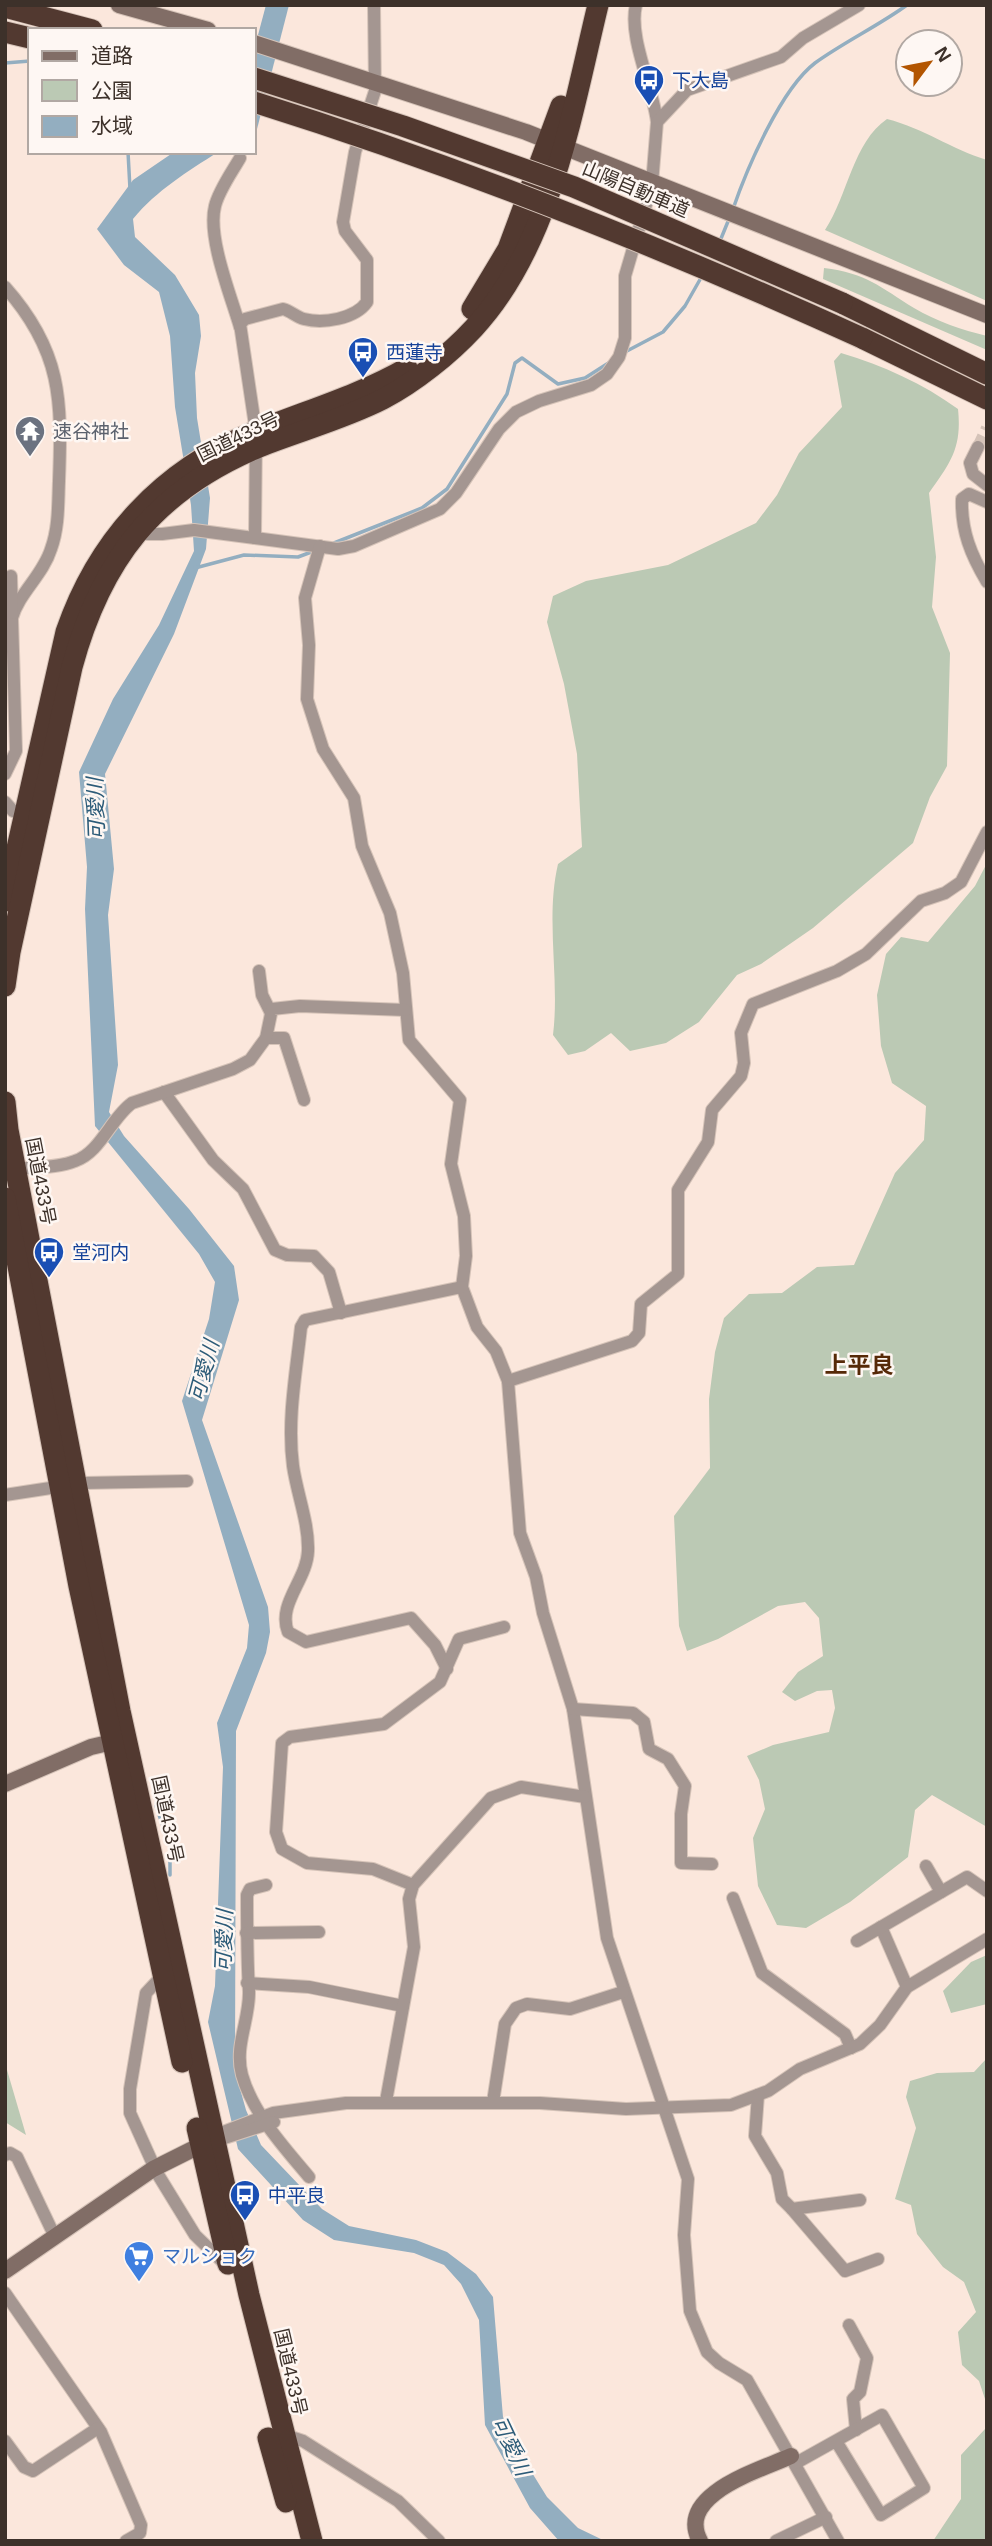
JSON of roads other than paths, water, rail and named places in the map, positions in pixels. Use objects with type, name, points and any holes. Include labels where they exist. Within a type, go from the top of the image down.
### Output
[{"type":"highway","name":"国道433号","points":[[557,144],[587,5]]},
{"type":"highway","name":"国道433号","points":[[5,986],[31,818],[66,632],[77,599],[120,528],[152,494],[183,481],[256,440],[382,400],[427,369],[473,329],[494,304],[524,255],[598,5]]},
{"type":"highway","points":[[5,7],[84,28]]},
{"type":"highway","points":[[5,32],[28,38]]},
{"type":"highway","name":"山陽自動車道","points":[[256,79],[403,126],[574,187],[842,303],[982,371]]},
{"type":"highway","points":[[256,103],[421,158],[714,271],[862,338],[987,399]]},
{"type":"highway","name":"国道433号","points":[[5,901],[31,818],[84,621],[105,575],[135,534],[183,481]]},
{"type":"highway","name":"国道433号","points":[[5,1102],[10,1164],[162,1976],[217,2139],[228,2268],[275,2434],[312,2541]]},
{"type":"highway","name":"国道433号","points":[[5,1198],[68,1485]]},
{"type":"highway","name":"国道433号","points":[[118,1740],[217,2139],[297,2541]]},
{"type":"street","points":[[118,5],[201,28]]},
{"type":"street","points":[[240,327],[245,319],[284,309],[303,319],[328,321],[356,313],[367,302],[367,260],[345,232],[343,222],[355,152],[374,95],[374,5]]},
{"type":"street","points":[[135,534],[191,530],[320,547],[352,546],[440,509],[456,493],[499,429],[516,412],[539,401],[591,386],[607,374],[623,348],[625,276],[652,184],[657,122],[654,96],[636,36],[636,5]]},
{"type":"street","points":[[657,122],[687,90],[781,57],[803,38],[859,5]]},
{"type":"street","points":[[256,44],[375,81],[557,144],[652,184],[845,256],[987,315]]},
{"type":"street","points":[[240,158],[215,205],[214,220],[216,242],[248,364],[256,440],[256,538]]},
{"type":"street","points":[[5,287],[25,311],[52,363],[58,388],[60,446],[54,540],[40,575],[12,617]]},
{"type":"street","points":[[978,447],[970,463],[973,474],[987,485]]},
{"type":"street","points":[[987,502],[969,494],[962,499],[961,517],[970,552],[987,582]]},
{"type":"street","points":[[320,547],[305,598],[309,645],[307,699],[323,749],[354,797],[362,846],[390,912],[403,973],[409,1040],[460,1100],[451,1164],[464,1216],[466,1256],[462,1287],[477,1327],[496,1351],[508,1381],[520,1533],[536,1577],[543,1613],[573,1709],[607,1938],[662,2110],[688,2179],[684,2235],[690,2311],[708,2352],[747,2380],[838,2541]]},
{"type":"street","points":[[7,767],[16,746],[11,576]]},
{"type":"street","points":[[5,802],[13,811],[31,818]]},
{"type":"street","points":[[508,1381],[632,1341],[639,1333],[641,1304],[678,1274],[678,1190],[708,1142],[712,1110],[741,1076],[744,1063],[741,1033],[753,1004],[837,971],[866,954],[921,901],[946,893],[961,882],[987,832]]},
{"type":"street","points":[[10,1164],[74,1162],[132,1103],[242,1065],[256,1054],[266,1038],[270,1011],[262,995],[259,971]]},
{"type":"street","points":[[270,1011],[300,1006],[405,1010]]},
{"type":"street","points":[[266,1038],[284,1038],[304,1100]]},
{"type":"street","points":[[164,1092],[213,1160],[243,1189],[275,1250],[287,1255],[314,1256],[328,1271],[341,1313]]},
{"type":"street","points":[[447,1669],[435,1645],[411,1618],[305,1643],[287,1631],[286,1609],[306,1566],[308,1546],[291,1445],[301,1327],[309,1318],[462,1287]]},
{"type":"street","points":[[5,1495],[68,1485],[187,1481]]},
{"type":"street","points":[[413,1885],[373,1869],[307,1863],[282,1849],[276,1832],[280,1748],[290,1737],[384,1724],[437,1685],[447,1669],[459,1639],[504,1627]]},
{"type":"street","points":[[573,1709],[632,1713],[644,1722],[649,1749],[668,1759],[685,1786],[681,1863],[712,1864]]},
{"type":"street","points":[[5,1784],[118,1740]]},
{"type":"street","points":[[386,2101],[414,1947],[410,1899],[413,1885],[491,1797],[521,1787],[585,1797]]},
{"type":"street","points":[[926,1866],[941,1892]]},
{"type":"street","points":[[857,1941],[967,1877],[987,1891]]},
{"type":"street","points":[[266,1885],[248,1891],[248,1993],[240,2061],[246,2085],[261,2122],[309,2177]]},
{"type":"street","points":[[733,1898],[762,1973],[845,2034],[851,2048]]},
{"type":"street","points":[[881,1927],[907,1987]]},
{"type":"street","points":[[246,1933],[319,1932]]},
{"type":"street","points":[[5,2271],[155,2168],[217,2139],[294,2109],[386,2101],[493,2102],[662,2110],[728,2106],[758,2095],[800,2069],[851,2048],[880,2025],[907,1987],[987,1939]]},
{"type":"street","points":[[162,1976],[146,1991],[129,2101],[133,2124],[155,2168],[199,2241],[228,2268]]},
{"type":"street","points":[[247,1983],[309,1987],[403,2006]]},
{"type":"street","points":[[493,2102],[505,2024],[516,2008],[527,2004],[570,2009],[623,1992]]},
{"type":"street","points":[[758,2095],[755,2136],[776,2173],[782,2199],[845,2272],[878,2259]]},
{"type":"street","points":[[5,2155],[10,2153],[17,2157],[55,2237]]},
{"type":"street","points":[[792,2209],[860,2200]]},
{"type":"street","points":[[5,2293],[98,2428],[141,2525],[140,2533],[126,2541]]},
{"type":"street","points":[[849,2325],[867,2358],[860,2392],[853,2399],[856,2430]]},
{"type":"street","points":[[700,2541],[696,2517],[702,2503],[716,2491],[836,2441],[882,2415],[924,2488],[881,2515],[836,2441]]},
{"type":"street","points":[[5,2441],[30,2476],[98,2428]]},
{"type":"street","points":[[275,2434],[303,2441],[398,2501],[439,2541]]},
{"type":"street","points":[[776,2541],[826,2517]]},
{"type":"water","points":[[266,5],[289,5],[256,130],[256,42]]},
{"type":"water","name":"可愛川","points":[[171,154],[215,154],[162,190],[133,219],[135,237],[175,275],[199,315],[201,336],[195,373],[197,418],[210,498],[206,549],[174,634],[105,774],[114,869],[108,915],[118,1065],[109,1112],[124,1136],[189,1209],[234,1266],[239,1300],[202,1420],[268,1607],[270,1632],[266,1653],[236,1731],[235,2071],[246,2110],[261,2145],[322,2209],[349,2226],[416,2240],[447,2252],[476,2274],[493,2297],[503,2417],[521,2455],[547,2497],[578,2528],[605,2541],[559,2541],[530,2508],[485,2425],[479,2320],[461,2284],[444,2265],[414,2253],[334,2240],[303,2220],[238,2149],[208,2022],[215,1986],[223,1767],[217,1723],[247,1648],[249,1625],[182,1401],[209,1319],[215,1282],[199,1254],[95,1126],[85,909],[87,867],[79,772],[113,699],[159,625],[194,551],[191,505],[175,407],[170,336],[159,292],[124,265],[97,229],[133,180]]},
{"type":"waterway","points":[[733,209],[766,130],[802,75],[826,55],[907,5]]},
{"type":"waterway","points":[[5,63],[28,61]]},
{"type":"waterway","points":[[128,154],[130,189]]},
{"type":"waterway","points":[[720,241],[729,219]]},
{"type":"waterway","points":[[625,352],[663,332],[685,306],[702,276]]},
{"type":"waterway","points":[[334,543],[422,508],[447,489],[507,394],[515,363],[522,358],[558,384],[585,378],[610,362]]},
{"type":"waterway","points":[[195,568],[244,555],[298,557],[314,551]]},
{"type":"waterway","points":[[156,1806],[170,1847],[170,1875]]},
{"type":"tunnel","points":[[978,447],[987,428]]},
{"type":"place","name":"下大島","points":[[649,107]]},
{"type":"place","name":"西蓮寺","points":[[363,379]]},
{"type":"place","name":"速谷神社","points":[[30,458]]},
{"type":"place","name":"堂河内","points":[[49,1279]]},
{"type":"place","name":"中平良","points":[[245,2222]]},
{"type":"place","name":"マルショク","points":[[139,2283]]},
{"type":"district","name":"上平良","points":[[859,1365]]}]
